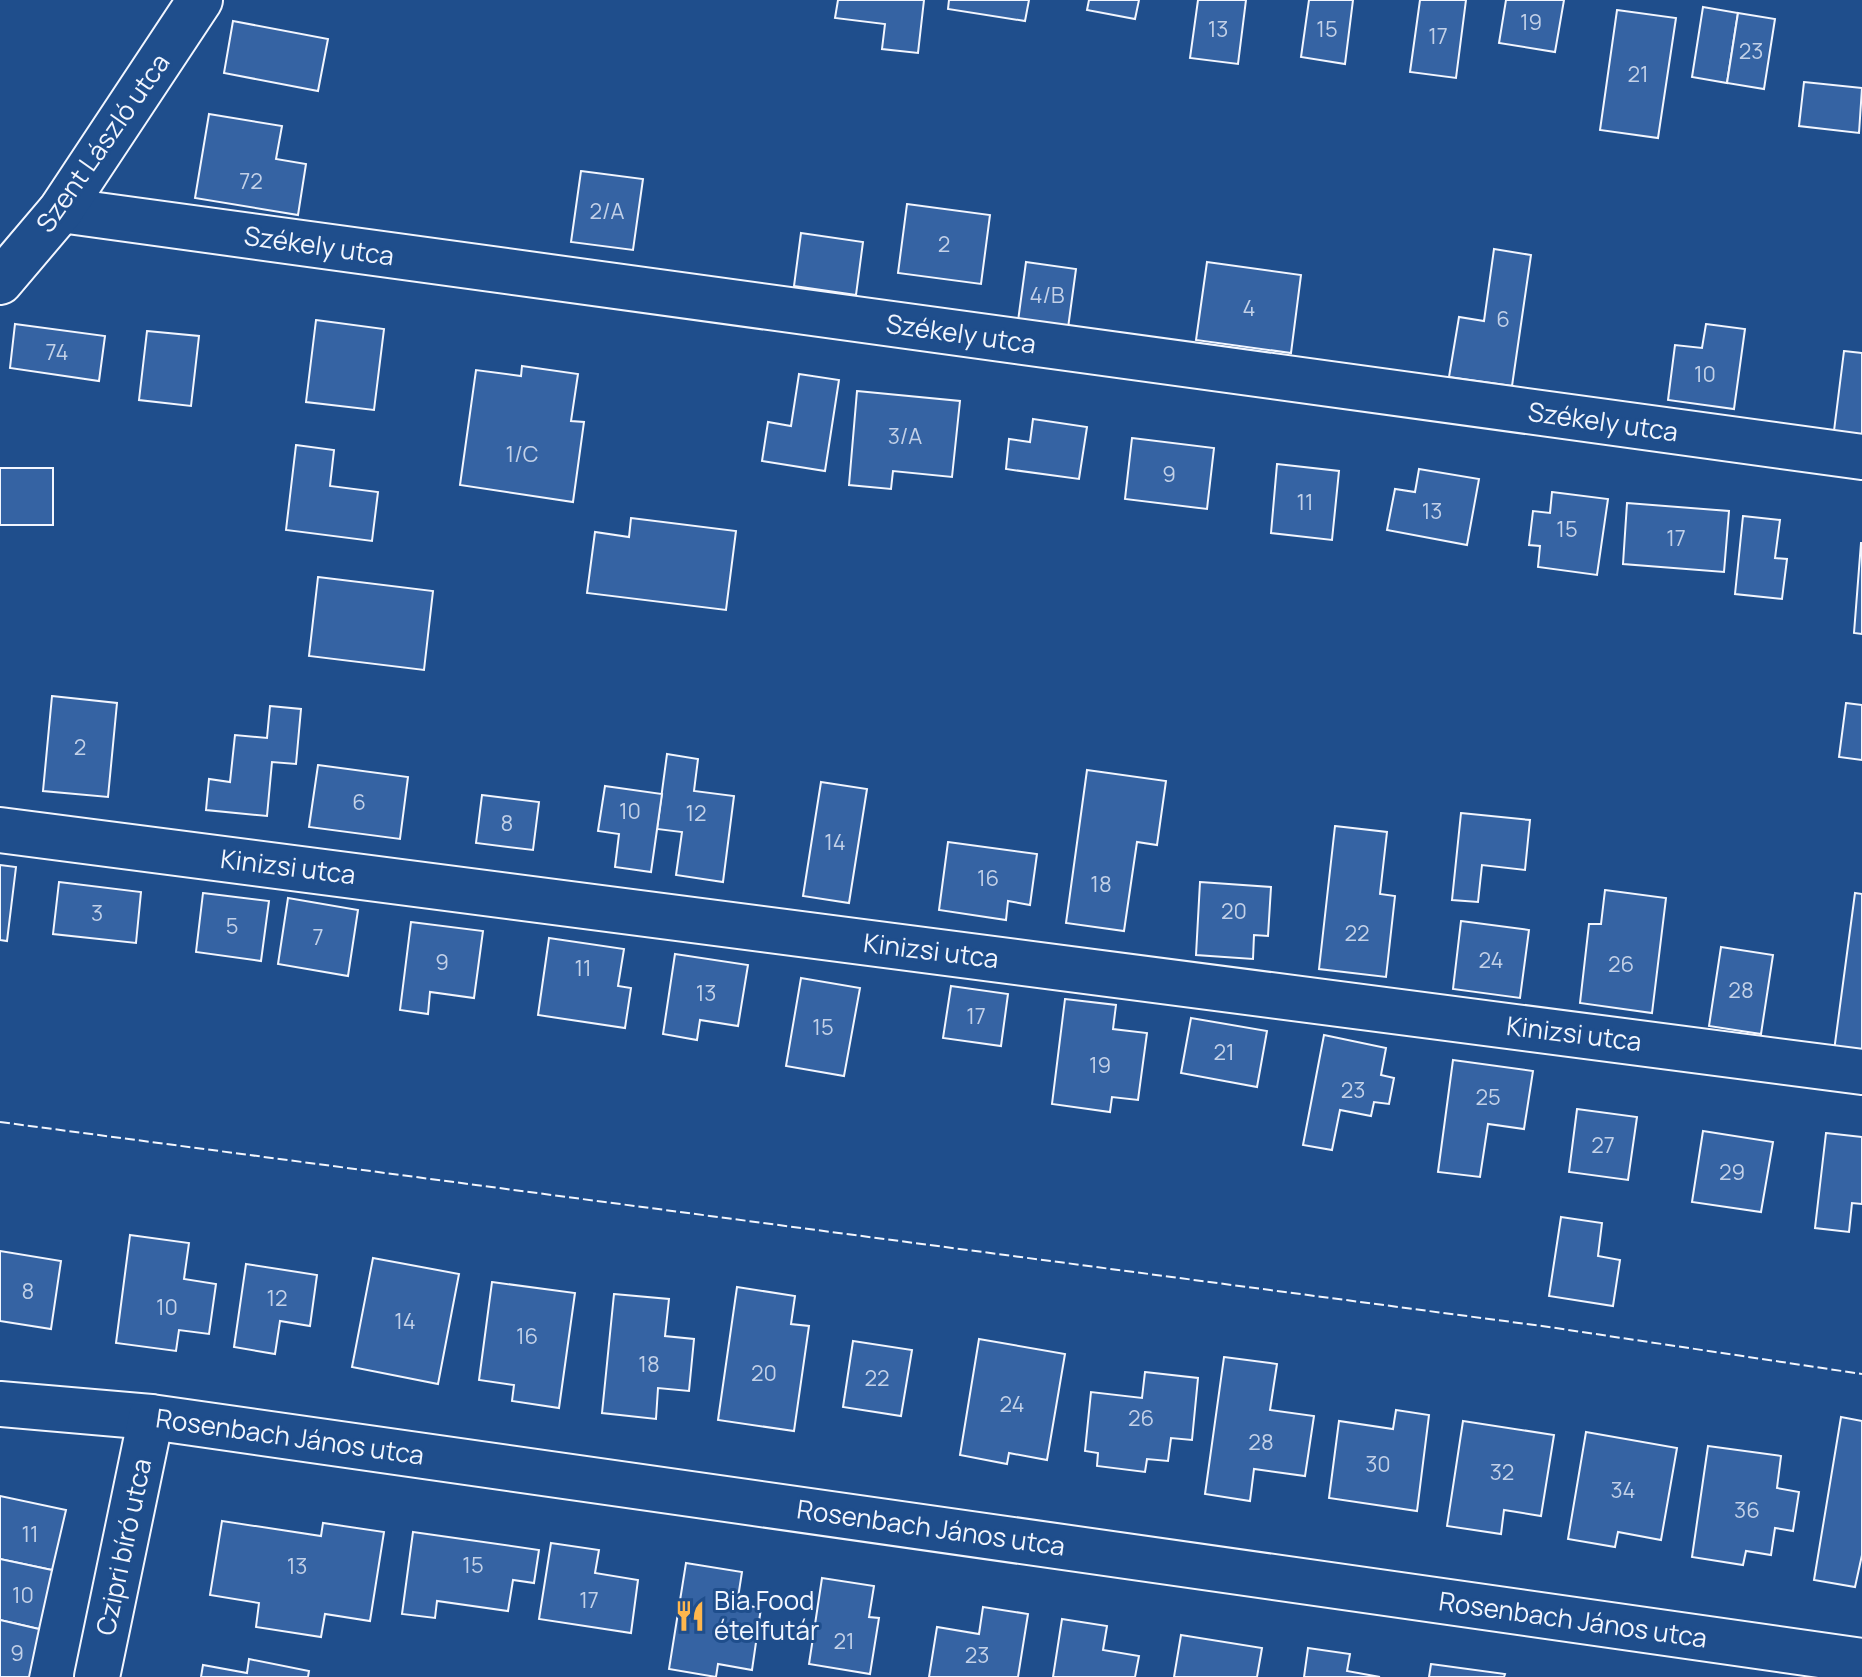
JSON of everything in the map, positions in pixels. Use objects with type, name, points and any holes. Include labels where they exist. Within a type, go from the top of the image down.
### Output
[{"type":"street","name":"Szent László utca","points":[[0,282],[61,210],[200,0]]},
{"type":"street","name":"Székely utca","points":[[61,210],[1862,457]]},
{"type":"street","name":"Kinizsi utca","points":[[0,830],[1862,1072]]},
{"type":"street","name":"Rosenbach János utca","points":[[0,1404],[151,1417],[1862,1661]]},
{"type":"street","name":"Czipri bíró utca","points":[[97,1677],[151,1417]]},
{"type":"building","points":[[838,0],[924,0],[918,53],[882,49],[885,24],[835,18]]},
{"type":"building","points":[[949,0],[1029,0],[1025,21],[948,9]]},
{"type":"building","points":[[1089,0],[1139,0],[1135,19],[1087,10]]},
{"type":"building","points":[[1198,0],[1246,0],[1238,64],[1190,58]]},
{"type":"building","points":[[1309,0],[1353,0],[1345,64],[1301,57]]},
{"type":"building","points":[[1420,0],[1466,0],[1456,78],[1410,72]]},
{"type":"building","points":[[1506,0],[1564,0],[1555,52],[1499,43]]},
{"type":"building","points":[[1703,7],[1738,13],[1727,83],[1692,77]]},
{"type":"building","points":[[1617,10],[1676,18],[1658,138],[1600,130]]},
{"type":"building","points":[[1738,13],[1775,19],[1764,89],[1727,83]]},
{"type":"building","points":[[233,21],[328,39],[318,91],[224,73]]},
{"type":"building","points":[[1804,82],[1862,88],[1859,133],[1799,126]]},
{"type":"building","points":[[209,114],[282,126],[276,159],[306,164],[298,215],[195,198]]},
{"type":"building","points":[[581,171],[643,179],[633,250],[571,242]]},
{"type":"building","points":[[907,204],[990,215],[981,284],[898,273]]},
{"type":"building","points":[[801,233],[863,242],[856,295],[794,286]]},
{"type":"building","points":[[1494,249],[1531,255],[1512,386],[1449,377],[1459,317],[1484,321]]},
{"type":"building","points":[[1026,262],[1076,269],[1068,328],[1018,321]]},
{"type":"building","points":[[1207,262],[1301,275],[1291,353],[1196,340]]},
{"type":"building","points":[[316,320],[384,329],[374,410],[306,402]]},
{"type":"building","points":[[15,324],[105,336],[99,381],[10,368]]},
{"type":"building","points":[[1706,324],[1745,329],[1734,409],[1668,400],[1675,345],[1702,348]]},
{"type":"building","points":[[147,331],[199,336],[191,406],[139,400]]},
{"type":"building","points":[[1844,351],[1862,353],[1862,435],[1834,431]]},
{"type":"building","points":[[522,366],[578,374],[571,421],[584,422],[573,502],[460,485],[476,370],[521,376]]},
{"type":"building","points":[[799,374],[839,380],[825,471],[762,461],[768,422],[791,426]]},
{"type":"building","points":[[857,391],[960,401],[952,477],[893,471],[891,489],[849,485]]},
{"type":"building","points":[[1033,419],[1087,427],[1079,479],[1006,469],[1009,439],[1030,442]]},
{"type":"building","points":[[1132,438],[1214,448],[1207,509],[1125,499]]},
{"type":"building","points":[[296,445],[334,450],[330,486],[378,492],[372,541],[286,530]]},
{"type":"building","points":[[1277,464],[1339,471],[1332,540],[1271,533]]},
{"type":"building","points":[[0,468],[53,468],[53,525],[0,525]]},
{"type":"building","points":[[1419,469],[1479,479],[1467,545],[1387,530],[1395,489],[1415,492]]},
{"type":"building","points":[[1552,492],[1608,499],[1597,575],[1538,567],[1540,546],[1529,545],[1533,511],[1550,513]]},
{"type":"building","points":[[1627,503],[1729,511],[1724,572],[1623,564]]},
{"type":"building","points":[[1743,516],[1780,520],[1775,558],[1787,559],[1782,599],[1735,594]]},
{"type":"building","points":[[631,518],[736,531],[726,610],[587,593],[595,532],[629,537]]},
{"type":"building","points":[[1862,543],[1862,634],[1854,633]]},
{"type":"building","points":[[318,577],[433,591],[424,670],[309,656]]},
{"type":"building","points":[[52,696],[117,703],[108,797],[43,791]]},
{"type":"building","points":[[1846,703],[1862,705],[1862,760],[1839,757]]},
{"type":"building","points":[[270,706],[301,709],[296,764],[272,762],[267,816],[206,810],[209,779],[230,782],[235,735],[267,738]]},
{"type":"building","points":[[667,754],[698,759],[694,791],[734,796],[723,882],[676,875],[682,832],[657,829]]},
{"type":"building","points":[[318,765],[408,777],[400,839],[309,827]]},
{"type":"building","points":[[1087,770],[1166,781],[1157,845],[1137,842],[1124,931],[1066,923]]},
{"type":"building","points":[[821,782],[867,789],[849,903],[803,896]]},
{"type":"building","points":[[605,786],[662,794],[651,872],[615,867],[619,834],[598,831]]},
{"type":"building","points":[[482,795],[539,802],[533,850],[476,843]]},
{"type":"building","points":[[1461,813],[1530,820],[1525,870],[1482,865],[1478,902],[1452,900]]},
{"type":"building","points":[[1335,826],[1387,832],[1380,894],[1395,896],[1386,977],[1319,969]]},
{"type":"building","points":[[948,842],[1037,854],[1030,905],[1008,901],[1006,920],[939,910]]},
{"type":"building","points":[[0,865],[16,867],[7,941],[0,940]]},
{"type":"building","points":[[59,882],[141,892],[136,943],[53,934]]},
{"type":"building","points":[[1200,882],[1271,887],[1268,936],[1254,935],[1253,959],[1196,955]]},
{"type":"building","points":[[1605,890],[1666,898],[1652,1013],[1580,1003],[1589,924],[1601,924]]},
{"type":"building","points":[[203,893],[269,901],[261,961],[196,952]]},
{"type":"building","points":[[1855,893],[1862,894],[1862,1054],[1834,1051]]},
{"type":"building","points":[[288,898],[358,910],[348,976],[278,964]]},
{"type":"building","points":[[1461,921],[1529,930],[1520,998],[1453,989]]},
{"type":"building","points":[[411,922],[483,931],[474,998],[430,992],[428,1014],[400,1010]]},
{"type":"building","points":[[549,938],[624,949],[618,986],[631,988],[625,1028],[538,1015]]},
{"type":"building","points":[[1721,947],[1773,955],[1761,1034],[1709,1026]]},
{"type":"building","points":[[675,954],[748,965],[738,1026],[700,1020],[697,1040],[663,1034]]},
{"type":"building","points":[[801,978],[860,988],[844,1076],[786,1066]]},
{"type":"building","points":[[951,986],[1008,994],[1001,1046],[943,1038]]},
{"type":"building","points":[[1065,999],[1116,1005],[1113,1029],[1147,1033],[1138,1100],[1112,1097],[1110,1112],[1052,1104]]},
{"type":"building","points":[[1191,1018],[1267,1031],[1257,1087],[1181,1073]]},
{"type":"building","points":[[1324,1035],[1386,1048],[1381,1075],[1394,1078],[1389,1104],[1374,1102],[1371,1116],[1340,1110],[1332,1150],[1303,1145]]},
{"type":"building","points":[[1453,1060],[1533,1071],[1524,1129],[1488,1124],[1480,1177],[1438,1172]]},
{"type":"building","points":[[1577,1109],[1637,1117],[1628,1180],[1569,1172]]},
{"type":"building","points":[[1703,1131],[1773,1142],[1761,1212],[1692,1202]]},
{"type":"building","points":[[1826,1133],[1862,1137],[1862,1204],[1852,1203],[1849,1232],[1815,1228]]},
{"type":"building","points":[[1561,1217],[1602,1223],[1598,1256],[1620,1260],[1613,1306],[1549,1296]]},
{"type":"building","points":[[130,1235],[189,1243],[184,1279],[216,1284],[209,1334],[179,1330],[176,1351],[116,1343]]},
{"type":"building","points":[[0,1251],[61,1261],[51,1329],[0,1321]]},
{"type":"building","points":[[373,1258],[459,1274],[438,1384],[352,1367]]},
{"type":"building","points":[[246,1264],[317,1275],[310,1326],[280,1321],[275,1354],[234,1347]]},
{"type":"building","points":[[492,1282],[575,1293],[559,1408],[512,1401],[514,1385],[479,1380]]},
{"type":"building","points":[[737,1287],[795,1296],[791,1324],[809,1326],[794,1431],[718,1420]]},
{"type":"building","points":[[614,1294],[669,1299],[665,1336],[694,1339],[689,1391],[658,1388],[656,1419],[602,1413]]},
{"type":"building","points":[[979,1339],[1065,1354],[1047,1460],[1009,1453],[1007,1464],[960,1455]]},
{"type":"building","points":[[853,1341],[912,1350],[901,1416],[843,1407]]},
{"type":"building","points":[[1224,1357],[1277,1364],[1270,1410],[1314,1416],[1305,1476],[1254,1469],[1250,1501],[1205,1494]]},
{"type":"building","points":[[1145,1372],[1198,1378],[1192,1440],[1171,1438],[1168,1461],[1147,1459],[1145,1472],[1097,1466],[1098,1453],[1085,1451],[1091,1392],[1142,1398]]},
{"type":"building","points":[[1396,1410],[1429,1415],[1417,1511],[1329,1498],[1339,1421],[1393,1429]]},
{"type":"building","points":[[1841,1417],[1862,1421],[1862,1555],[1855,1587],[1814,1580]]},
{"type":"building","points":[[1463,1421],[1554,1435],[1541,1516],[1504,1510],[1501,1534],[1447,1526]]},
{"type":"building","points":[[1586,1432],[1677,1448],[1661,1540],[1618,1532],[1615,1547],[1568,1539]]},
{"type":"building","points":[[1708,1446],[1781,1456],[1777,1488],[1799,1492],[1793,1531],[1775,1528],[1771,1555],[1746,1551],[1743,1565],[1692,1557]]},
{"type":"building","points":[[0,1496],[66,1510],[52,1570],[0,1559]]},
{"type":"building","points":[[222,1521],[321,1536],[323,1523],[384,1532],[370,1621],[325,1614],[321,1637],[256,1627],[259,1603],[210,1595]]},
{"type":"building","points":[[413,1532],[539,1550],[534,1583],[513,1580],[508,1611],[437,1601],[435,1618],[402,1614]]},
{"type":"building","points":[[551,1543],[599,1550],[595,1573],[638,1580],[631,1633],[539,1619]]},
{"type":"building","points":[[0,1559],[52,1570],[39,1629],[0,1620]]},
{"type":"building","points":[[686,1563],[742,1572],[737,1604],[761,1608],[752,1670],[718,1664],[716,1677],[669,1669]]},
{"type":"building","points":[[822,1578],[874,1586],[869,1617],[879,1618],[870,1674],[809,1664]]},
{"type":"building","points":[[983,1607],[1028,1614],[1018,1677],[929,1677],[937,1627],[979,1634]]},
{"type":"building","points":[[1062,1619],[1107,1626],[1103,1650],[1139,1656],[1135,1677],[1053,1677]]},
{"type":"building","points":[[0,1620],[39,1629],[29,1677],[0,1677]]},
{"type":"building","points":[[1181,1635],[1262,1648],[1257,1677],[1174,1677]]},
{"type":"building","points":[[1308,1648],[1350,1654],[1347,1671],[1380,1677],[1304,1677]]},
{"type":"building","points":[[249,1659],[309,1671],[308,1677],[201,1677],[203,1665],[247,1673]]},
{"type":"building","points":[[1431,1664],[1505,1674],[1504,1677],[1429,1677]]},
{"type":"fence","points":[[0,1122],[1542,1326],[1862,1374]]},
{"type":"place","name":"Bia Food ételfutár","points":[[690,1616]]}]
